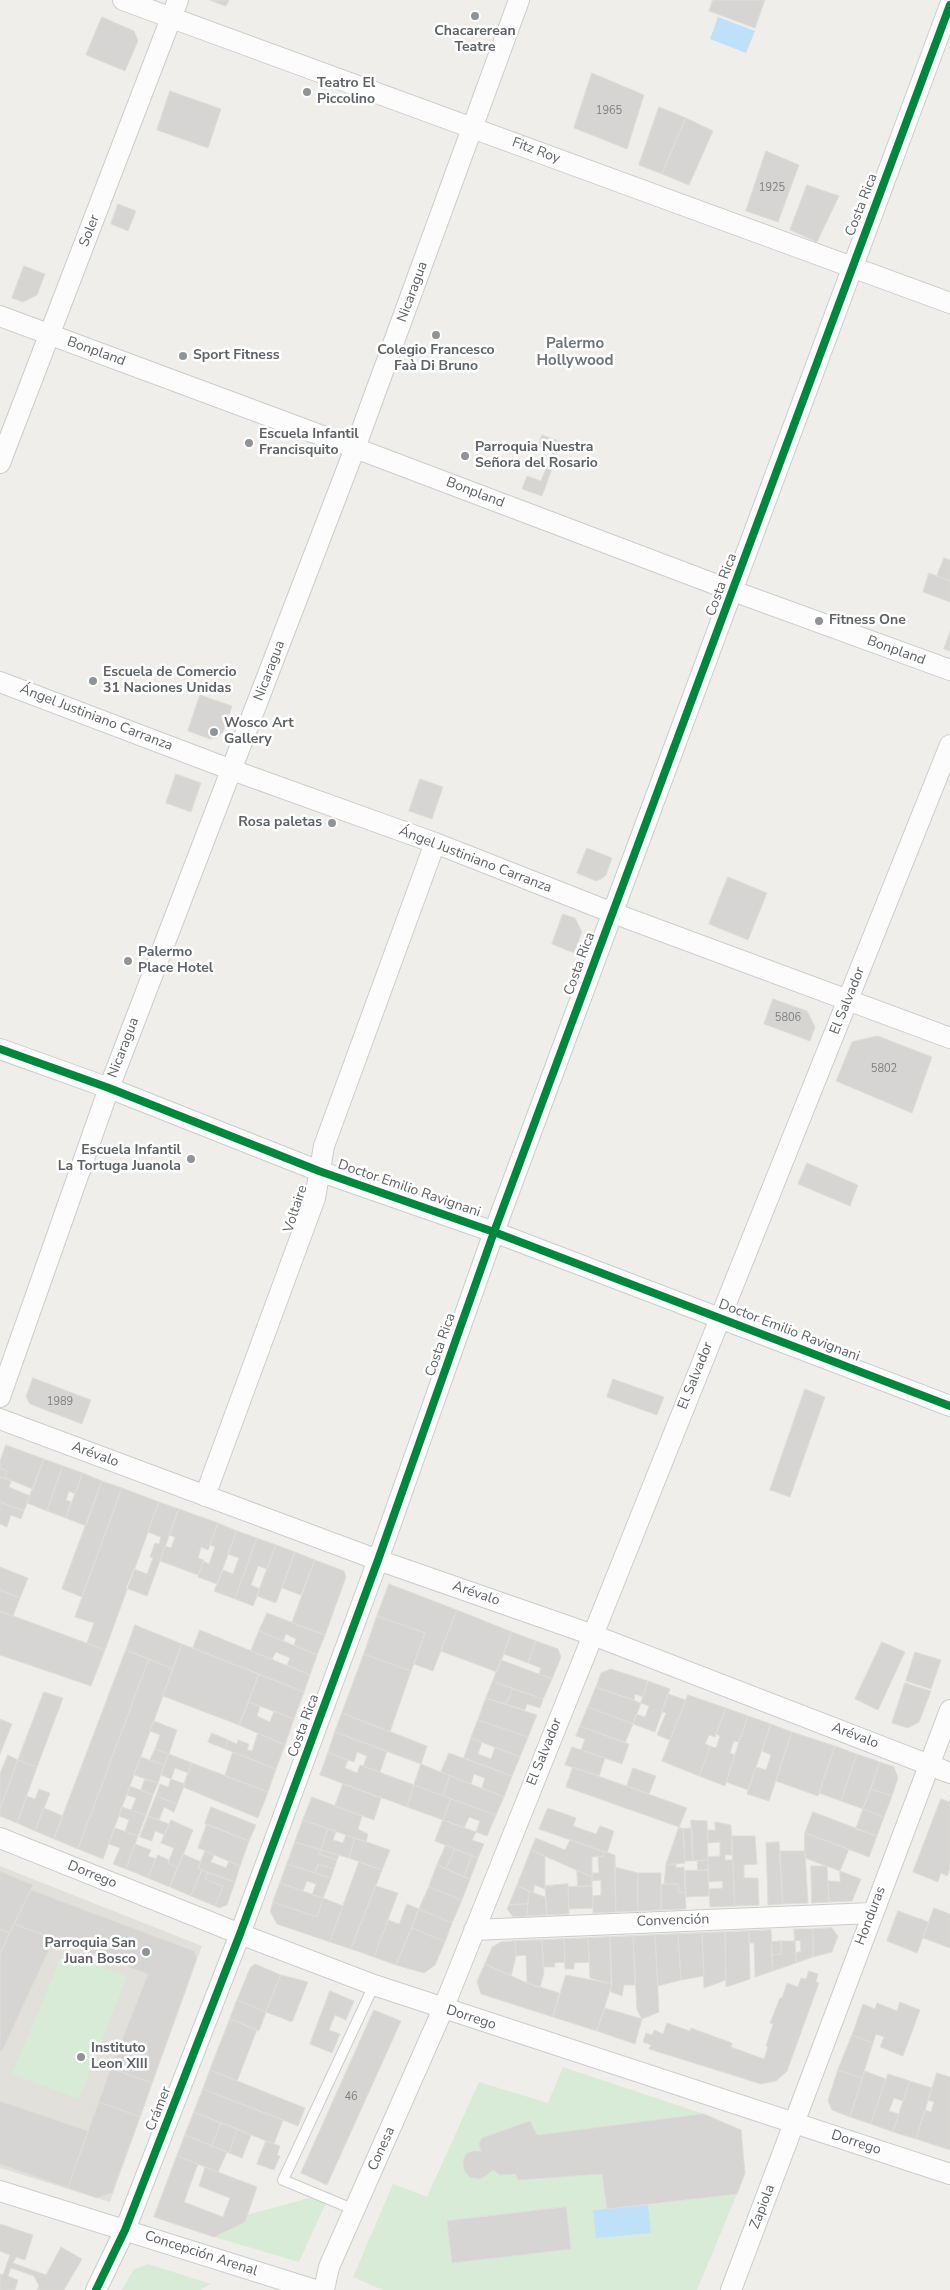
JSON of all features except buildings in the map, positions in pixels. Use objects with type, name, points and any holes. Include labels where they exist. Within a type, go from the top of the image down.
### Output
[{"type":"street","name":"Fitz Roy","points":[[123,0],[175,9],[473,128],[950,303]]},
{"type":"street","name":"Nicaragua","points":[[0,1397],[109,1088],[356,448],[519,0]]},
{"type":"street","name":"Costa Rica","points":[[240,1934],[378,1560],[494,1232],[950,5]]},
{"type":"street","name":"Soler","points":[[0,463],[175,9]]},
{"type":"street","name":"Bonpland","points":[[0,316],[356,448],[732,592],[950,670]]},
{"type":"street","name":"Ángel Justiniano Carranza","points":[[0,682],[232,770],[435,843],[950,1038]]},
{"type":"street","name":"El Salvador","points":[[443,2009],[950,745]]},
{"type":"street","name":"Voltaire","points":[[206,1496],[315,1198],[324,1146],[435,843]]},
{"type":"street","name":"Doctor Emilio Ravignani","points":[[0,1049],[109,1088],[320,1171],[494,1232],[950,1406]]},
{"type":"street","name":"Arévalo","points":[[0,1419],[378,1560],[593,1635],[950,1773]]},
{"type":"street","name":"Honduras","points":[[795,2124],[872,1913],[950,1710]]},
{"type":"street","name":"Dorrego","points":[[0,1838],[240,1934],[374,1985],[950,2174]]},
{"type":"street","name":"Convención","points":[[474,1930],[872,1913]]},
{"type":"street","name":"Crámer","points":[[96,2290],[125,2230],[240,1934]]},
{"type":"street","name":"Conesa","points":[[324,2290],[329,2267],[443,2009]]},
{"type":"street","name":"Zapiola","points":[[731,2290],[795,2124]]},
{"type":"street","name":"Concepción Arenal","points":[[0,2191],[315,2290]]},
{"type":"lane","points":[[355,2210],[283,2180],[374,1985]]},
{"type":"shaded area","name":"Instituto Leon XIII","points":[[0,1866],[202,1946],[110,2202],[0,2168]]},
{"type":"green space","points":[[62,1955],[127,1976],[79,2099],[12,2074]]},
{"type":"green space","points":[[563,2067],[704,2114],[473,2151],[466,2155],[464,2170],[469,2177],[473,2178],[482,2178],[493,2170],[500,2175],[515,2174],[518,2180],[602,2174],[607,2209],[593,2210],[651,2233],[648,2205],[737,2194],[697,2290],[383,2290],[353,2277],[393,2184],[427,2197],[479,2082],[548,2103]],"holes":[[[565,2207],[570,2249],[452,2263],[447,2221]]]},
{"type":"green space","points":[[331,2192],[299,2262],[214,2237],[244,2222],[247,2215]]},
{"type":"green space","points":[[148,2264],[211,2284],[200,2290],[122,2290],[133,2270]]},
{"type":"water","points":[[718,17],[755,31],[746,53],[710,39]]},
{"type":"water","points":[[648,2205],[651,2233],[596,2238],[593,2210]]},
{"type":"cycle path","points":[[96,2290],[125,2230],[240,1934],[378,1560],[494,1232],[950,5]]},
{"type":"cycle path","points":[[0,1049],[109,1088],[319,1171],[494,1232],[950,1406]]},
{"type":"place","name":"Chacarerean Teatre","points":[[475,16]]},
{"type":"place","name":"Teatro El Piccolino","points":[[307,92]]},
{"type":"place","name":"Colegio Francesco Faà Di Bruno","points":[[436,335]]},
{"type":"place","name":"Sport Fitness","points":[[183,356]]},
{"type":"place","name":"Escuela Infantil Francisquito","points":[[249,443]]},
{"type":"place","name":"Parroquia Nuestra Señora del Rosario","points":[[465,456]]},
{"type":"place","name":"Fitness One","points":[[819,621]]},
{"type":"place","name":"Escuela de Comercio 31 Naciones Unidas","points":[[93,681]]},
{"type":"place","name":"Wosco Art Gallery","points":[[214,732]]},
{"type":"place","name":"Rosa paletas","points":[[332,823]]},
{"type":"place","name":"Palermo Place Hotel","points":[[128,961]]},
{"type":"place","name":"Escuela Infantil La Tortuga Juanola","points":[[191,1159]]},
{"type":"place","name":"Parroquia San Juan Bosco","points":[[146,1952]]},
{"type":"place","name":"Instituto Leon XIII","points":[[81,2057]]},
{"type":"district","name":"Palermo Hollywood","points":[[575,352]]}]
